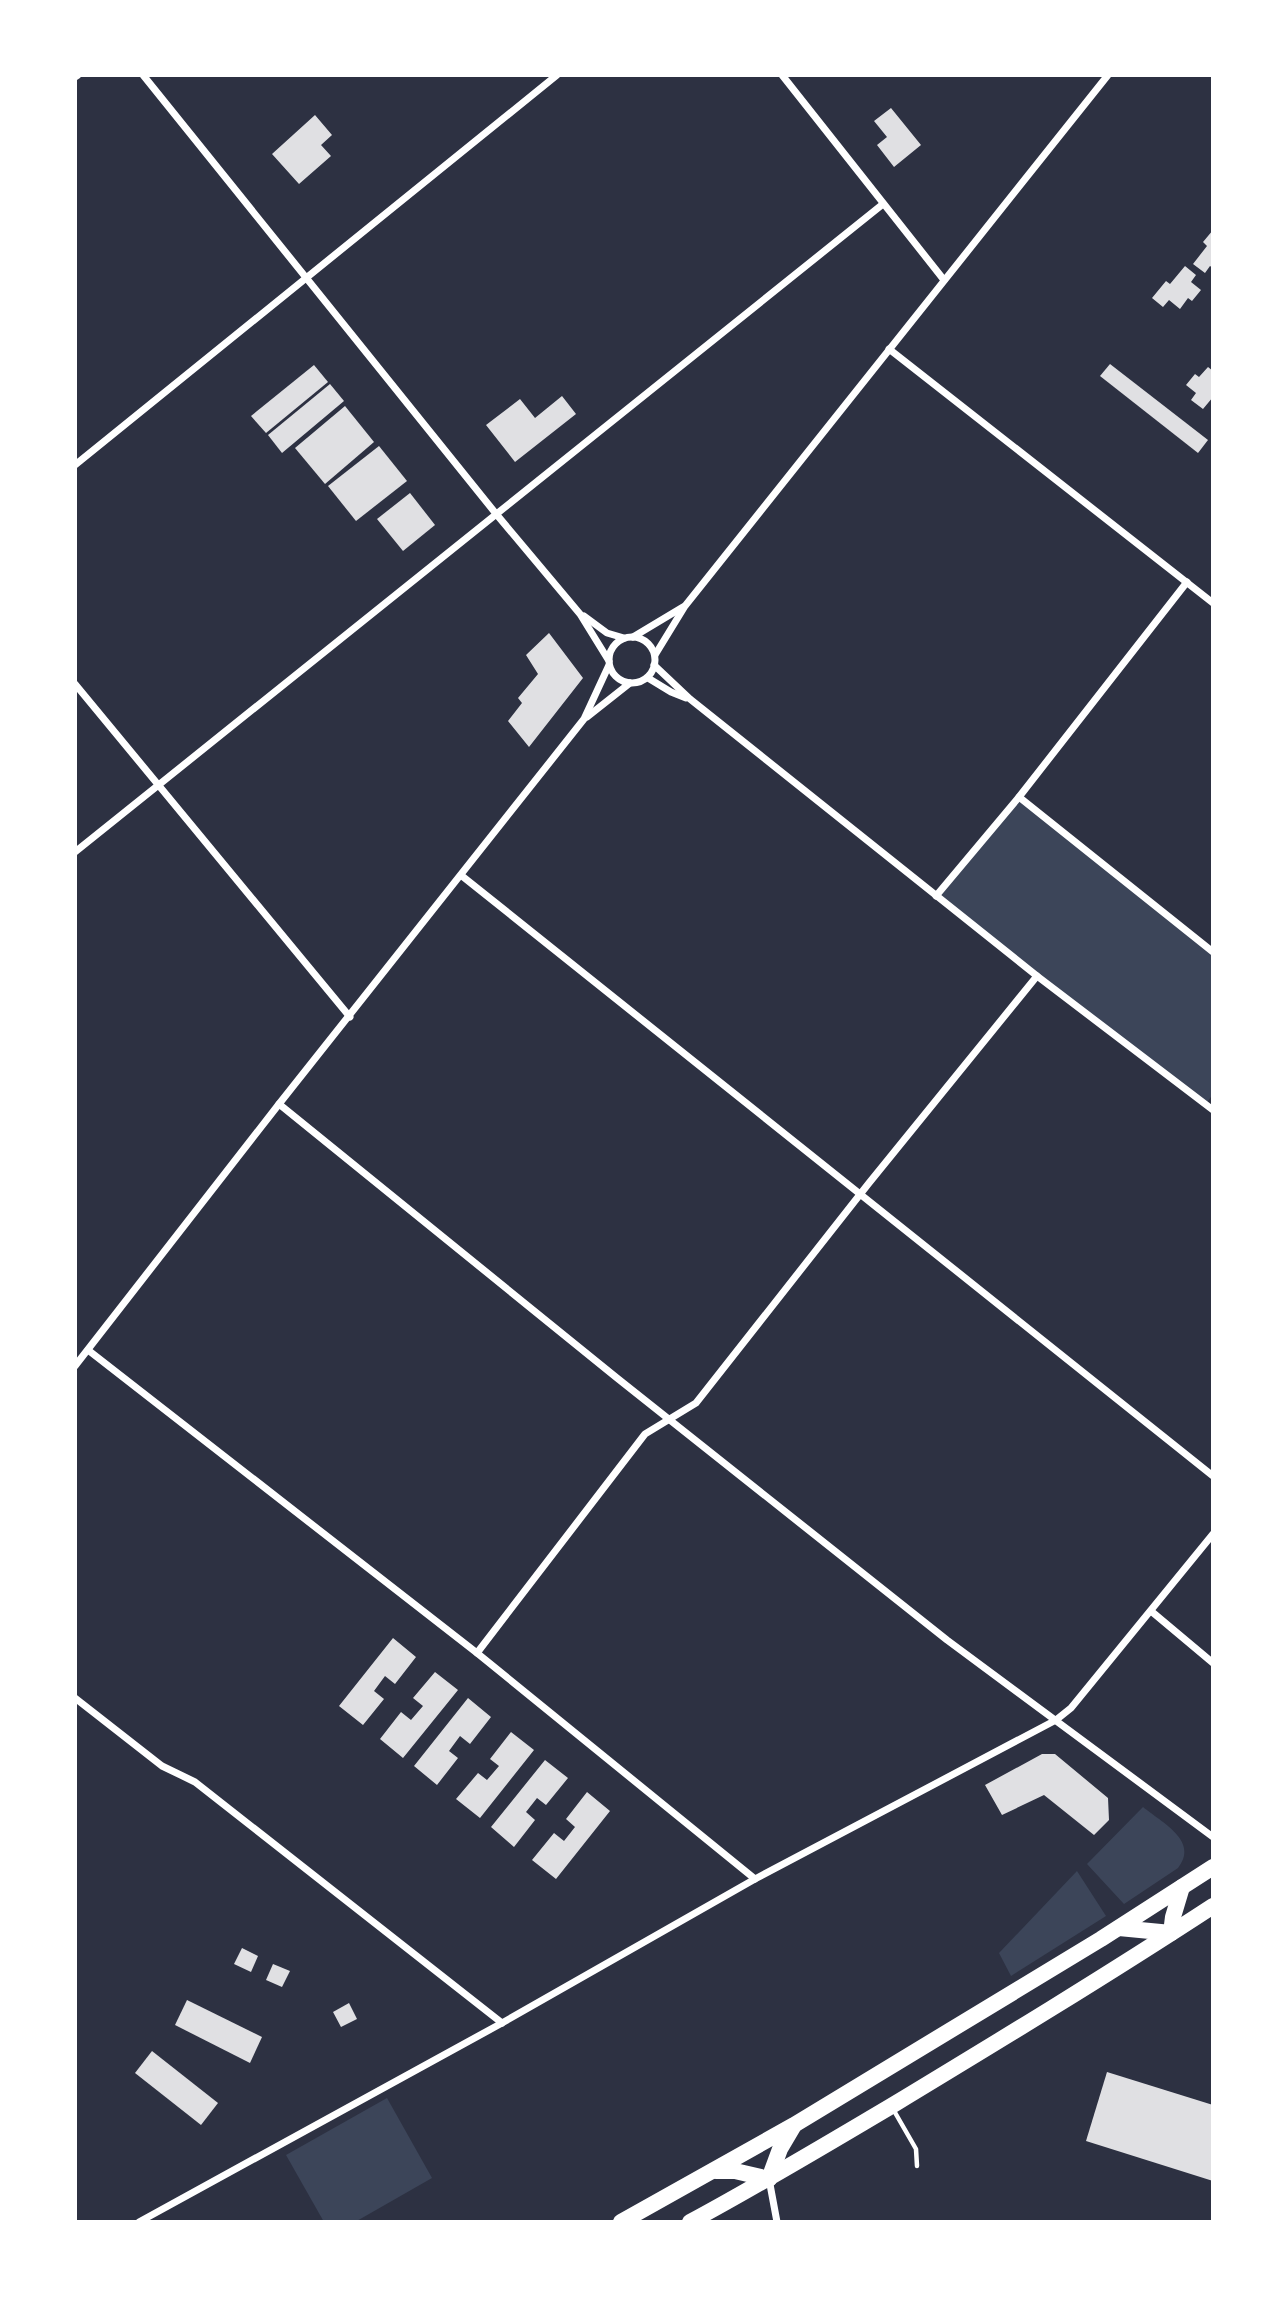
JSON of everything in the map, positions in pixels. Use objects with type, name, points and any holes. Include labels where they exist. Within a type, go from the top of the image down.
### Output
[{"type":"highway","points":[[621,2222],[794,2125],[1119,1928],[1213,1867]]},
{"type":"highway","points":[[1171,1933],[1182,1887]]},
{"type":"highway","points":[[690,2222],[769,2179],[891,2106],[1116,1970],[1213,1906]]},
{"type":"highway","points":[[1119,1928],[1171,1933]]},
{"type":"highway","points":[[769,2179],[780,2149],[794,2125]]},
{"type":"highway","points":[[714,2172],[734,2171],[769,2179]]},
{"type":"street","points":[[143,75],[497,515],[580,614],[617,678],[630,683]]},
{"type":"street","points":[[75,465],[557,75]]},
{"type":"street","points":[[782,75],[944,280]]},
{"type":"street","points":[[648,678],[655,655],[685,606],[1108,75]]},
{"type":"street","points":[[75,852],[883,204]]},
{"type":"street","points":[[889,349],[1213,603]]},
{"type":"street","points":[[936,896],[1019,797],[1187,582]]},
{"type":"street","points":[[75,1366],[584,719],[615,643],[633,637],[685,606]]},
{"type":"street","points":[[580,614],[607,633],[624,638]]},
{"type":"street","points":[[633,637],[646,642],[655,655]]},
{"type":"street","points":[[654,665],[690,699],[936,896],[1213,1110]]},
{"type":"street","points":[[584,719],[630,683],[648,678],[671,692],[690,699]]},
{"type":"street","points":[[75,684],[350,1017]]},
{"type":"street","points":[[1019,797],[1213,952]]},
{"type":"street","points":[[462,876],[1213,1476]]},
{"type":"street","points":[[477,1653],[645,1434],[696,1403],[859,1195],[1037,976]]},
{"type":"street","points":[[1206,1104],[1213,1094]]},
{"type":"street","points":[[279,1104],[947,1640],[1213,1837]]},
{"type":"street","points":[[88,1350],[477,1653],[755,1879]]},
{"type":"street","points":[[139,2222],[502,2023],[755,1879],[1056,1720],[1071,1708],[1213,1534]]},
{"type":"street","points":[[1151,1611],[1213,1663]]},
{"type":"street","points":[[75,1698],[162,1766],[194,1782],[502,2023]]},
{"type":"street","points":[[769,2179],[777,2222]]},
{"type":"lane","points":[[891,2106],[916,2149],[917,2166]]},
{"type":"shaded area","points":[[1019,797],[1213,952],[1213,1094],[1206,1104],[936,896]]},
{"type":"shaded area","points":[[1143,1807],[1176,1833],[1184,1849],[1184,1858],[1178,1868],[1124,1904],[1087,1864]]},
{"type":"shaded area","points":[[1077,1871],[1106,1916],[1011,1976],[999,1953]]},
{"type":"shaded area","points":[[387,2098],[432,2178],[355,2222],[324,2222],[286,2155]]},
{"type":"building","points":[[891,108],[921,145],[894,167],[877,145],[887,137],[874,121]]},
{"type":"building","points":[[315,115],[332,135],[321,145],[331,156],[299,184],[272,154]]},
{"type":"building","points":[[1213,230],[1213,268],[1210,266],[1205,273],[1193,264],[1207,246],[1203,242]]},
{"type":"building","points":[[1185,266],[1196,275],[1191,282],[1201,290],[1192,301],[1188,298],[1180,309],[1169,300],[1163,307],[1152,298],[1166,281],[1170,284]]},
{"type":"building","points":[[1110,364],[1208,440],[1198,453],[1100,376]]},
{"type":"building","points":[[314,365],[328,382],[266,433],[251,416]]},
{"type":"building","points":[[1208,367],[1213,371],[1213,397],[1203,409],[1191,400],[1196,393],[1186,385],[1195,374],[1199,377]]},
{"type":"building","points":[[330,384],[344,401],[282,453],[268,435]]},
{"type":"building","points":[[562,396],[576,414],[515,462],[486,425],[520,399],[535,418]]},
{"type":"building","points":[[345,406],[374,442],[325,484],[295,448]]},
{"type":"building","points":[[379,446],[407,481],[356,521],[328,486]]},
{"type":"building","points":[[410,493],[435,525],[403,551],[377,519]]},
{"type":"building","points":[[549,633],[583,678],[529,747],[508,721],[522,703],[518,698],[538,674],[526,655]]},
{"type":"building","points":[[393,1638],[416,1657],[395,1684],[385,1676],[374,1691],[384,1699],[363,1725],[339,1706]]},
{"type":"building","points":[[435,1672],[458,1690],[403,1758],[380,1739],[401,1712],[411,1720],[423,1706],[413,1698]]},
{"type":"building","points":[[468,1698],[491,1717],[470,1744],[460,1736],[449,1751],[458,1758],[437,1785],[414,1766]]},
{"type":"building","points":[[511,1732],[534,1750],[480,1818],[456,1799],[478,1773],[487,1780],[499,1766],[490,1759]]},
{"type":"building","points":[[1042,1754],[1055,1754],[1108,1798],[1109,1820],[1094,1835],[1044,1795],[1002,1815],[985,1785]]},
{"type":"building","points":[[545,1760],[568,1778],[546,1805],[537,1798],[526,1812],[535,1820],[514,1847],[491,1827]]},
{"type":"building","points":[[587,1792],[610,1811],[556,1879],[532,1860],[554,1833],[564,1841],[575,1827],[566,1819]]},
{"type":"building","points":[[242,1948],[258,1956],[251,1972],[234,1964]]},
{"type":"building","points":[[273,1964],[290,1971],[282,1987],[266,1980]]},
{"type":"building","points":[[187,2000],[262,2037],[250,2063],[175,2025]]},
{"type":"building","points":[[349,2003],[357,2019],[341,2027],[333,2012]]},
{"type":"building","points":[[152,2051],[218,2103],[201,2125],[135,2073]]},
{"type":"building","points":[[1107,2072],[1213,2105],[1213,2181],[1086,2141]]}]
